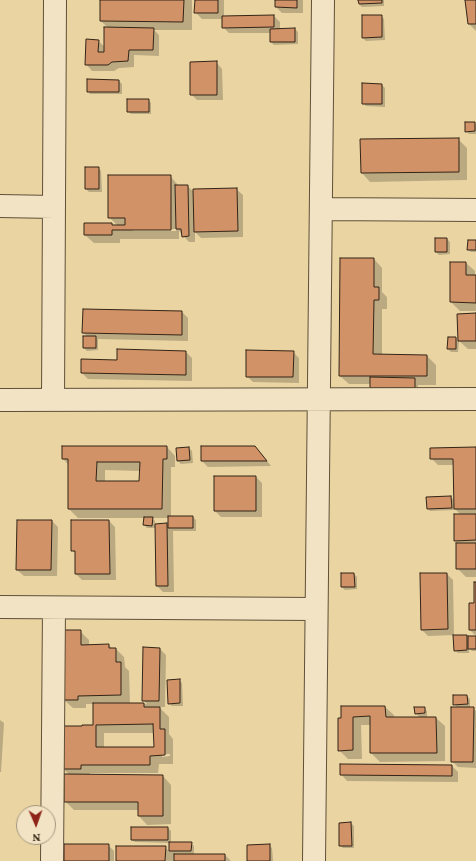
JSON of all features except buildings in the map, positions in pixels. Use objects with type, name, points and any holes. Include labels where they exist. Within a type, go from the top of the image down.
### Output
[{"type":"street","points":[[53,400],[55,0]]},
{"type":"street","points":[[314,861],[323,0]]},
{"type":"street","points":[[0,206],[54,207]]},
{"type":"street","points":[[321,209],[476,210]]},
{"type":"street","points":[[0,400],[476,399]]},
{"type":"street","points":[[0,608],[316,609]]},
{"type":"street","points":[[52,861],[54,608]]}]
